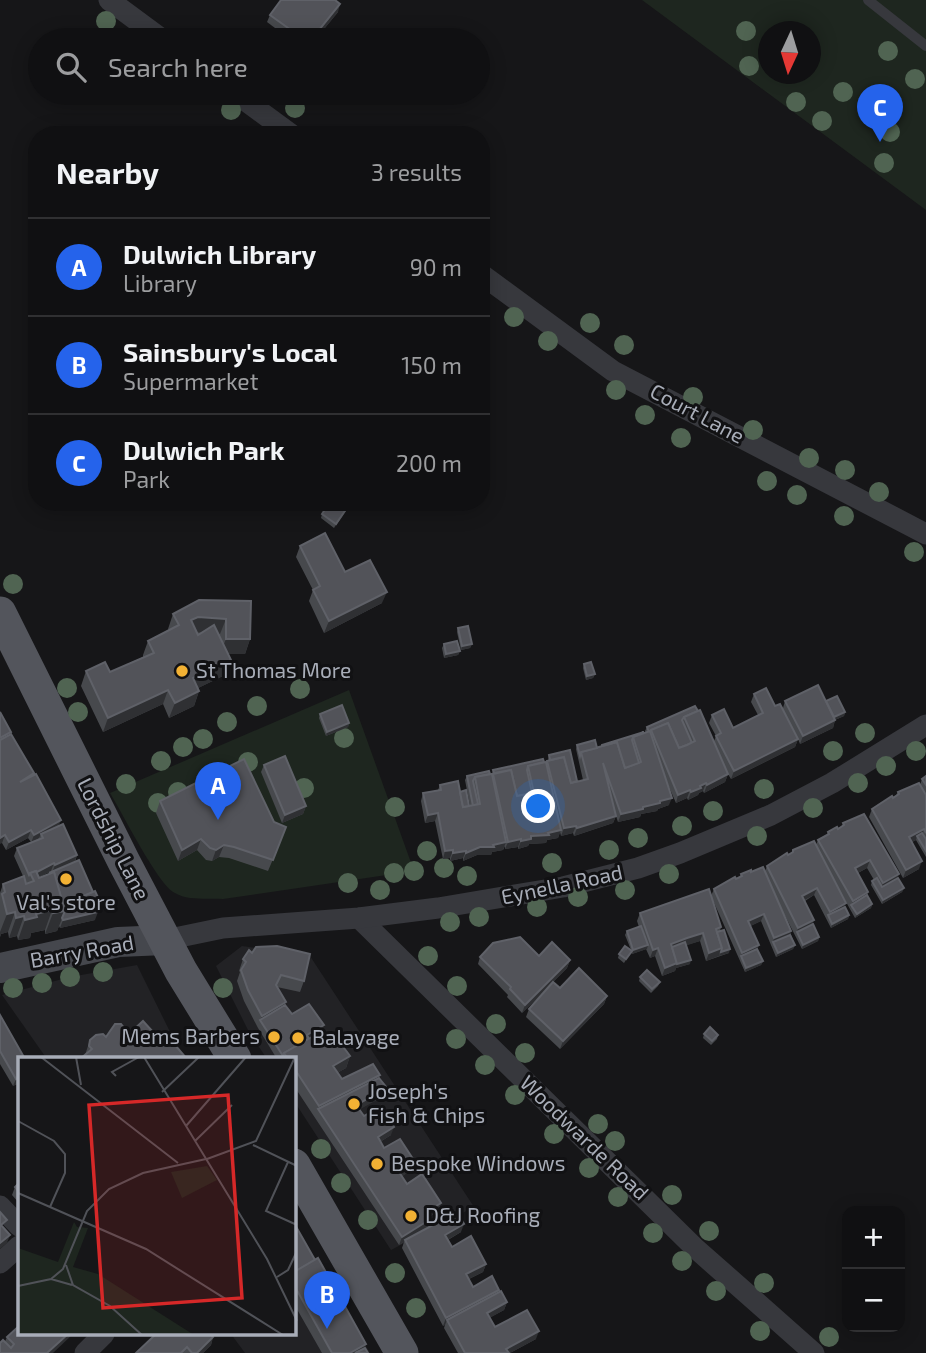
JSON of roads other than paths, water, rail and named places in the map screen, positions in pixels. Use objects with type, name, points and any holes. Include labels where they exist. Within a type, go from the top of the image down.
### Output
[{"type":"main road","name":"Lordship Lane","points":[[0,614],[181,971],[234,1057]]},
{"type":"main road","name":"Barry Road","points":[[0,968],[118,942],[165,940]]},
{"type":"main road","points":[[296,1169],[401,1353]]},
{"type":"street","points":[[109,0],[147,28]]},
{"type":"street","points":[[251,105],[280,126]]},
{"type":"street","name":"Court Lane","points":[[490,281],[612,370],[926,534]]},
{"type":"street","name":"Eynella Road","points":[[165,940],[223,928],[359,918],[502,898],[563,887],[638,868],[771,815],[832,783],[926,725]]},
{"type":"street","name":"Woodwarde Road","points":[[359,918],[694,1247],[814,1353]]},
{"type":"street","points":[[0,1206],[18,1225]]},
{"type":"street","points":[[0,1263],[18,1247]]},
{"type":"street","points":[[85,1353],[102,1336]]},
{"type":"lane","points":[[868,0],[926,46]]},
{"type":"place","name":"Dulwich Park","points":[[880,142]]},
{"type":"place","name":"St Thomas More","points":[[182,671]]},
{"type":"place","name":"Dulwich Library","points":[[218,820]]},
{"type":"place","name":"Val's store","points":[[66,879]]},
{"type":"place","name":"Mems Barbers","points":[[274,1037]]},
{"type":"place","name":"Balayage","points":[[298,1038]]},
{"type":"place","name":"Joseph's Fish & Chips","points":[[354,1104]]},
{"type":"place","name":"Bespoke Windows","points":[[377,1164]]},
{"type":"place","name":"D&J Roofing","points":[[411,1216]]},
{"type":"place","name":"Sainsbury's Local","points":[[327,1329]]}]
